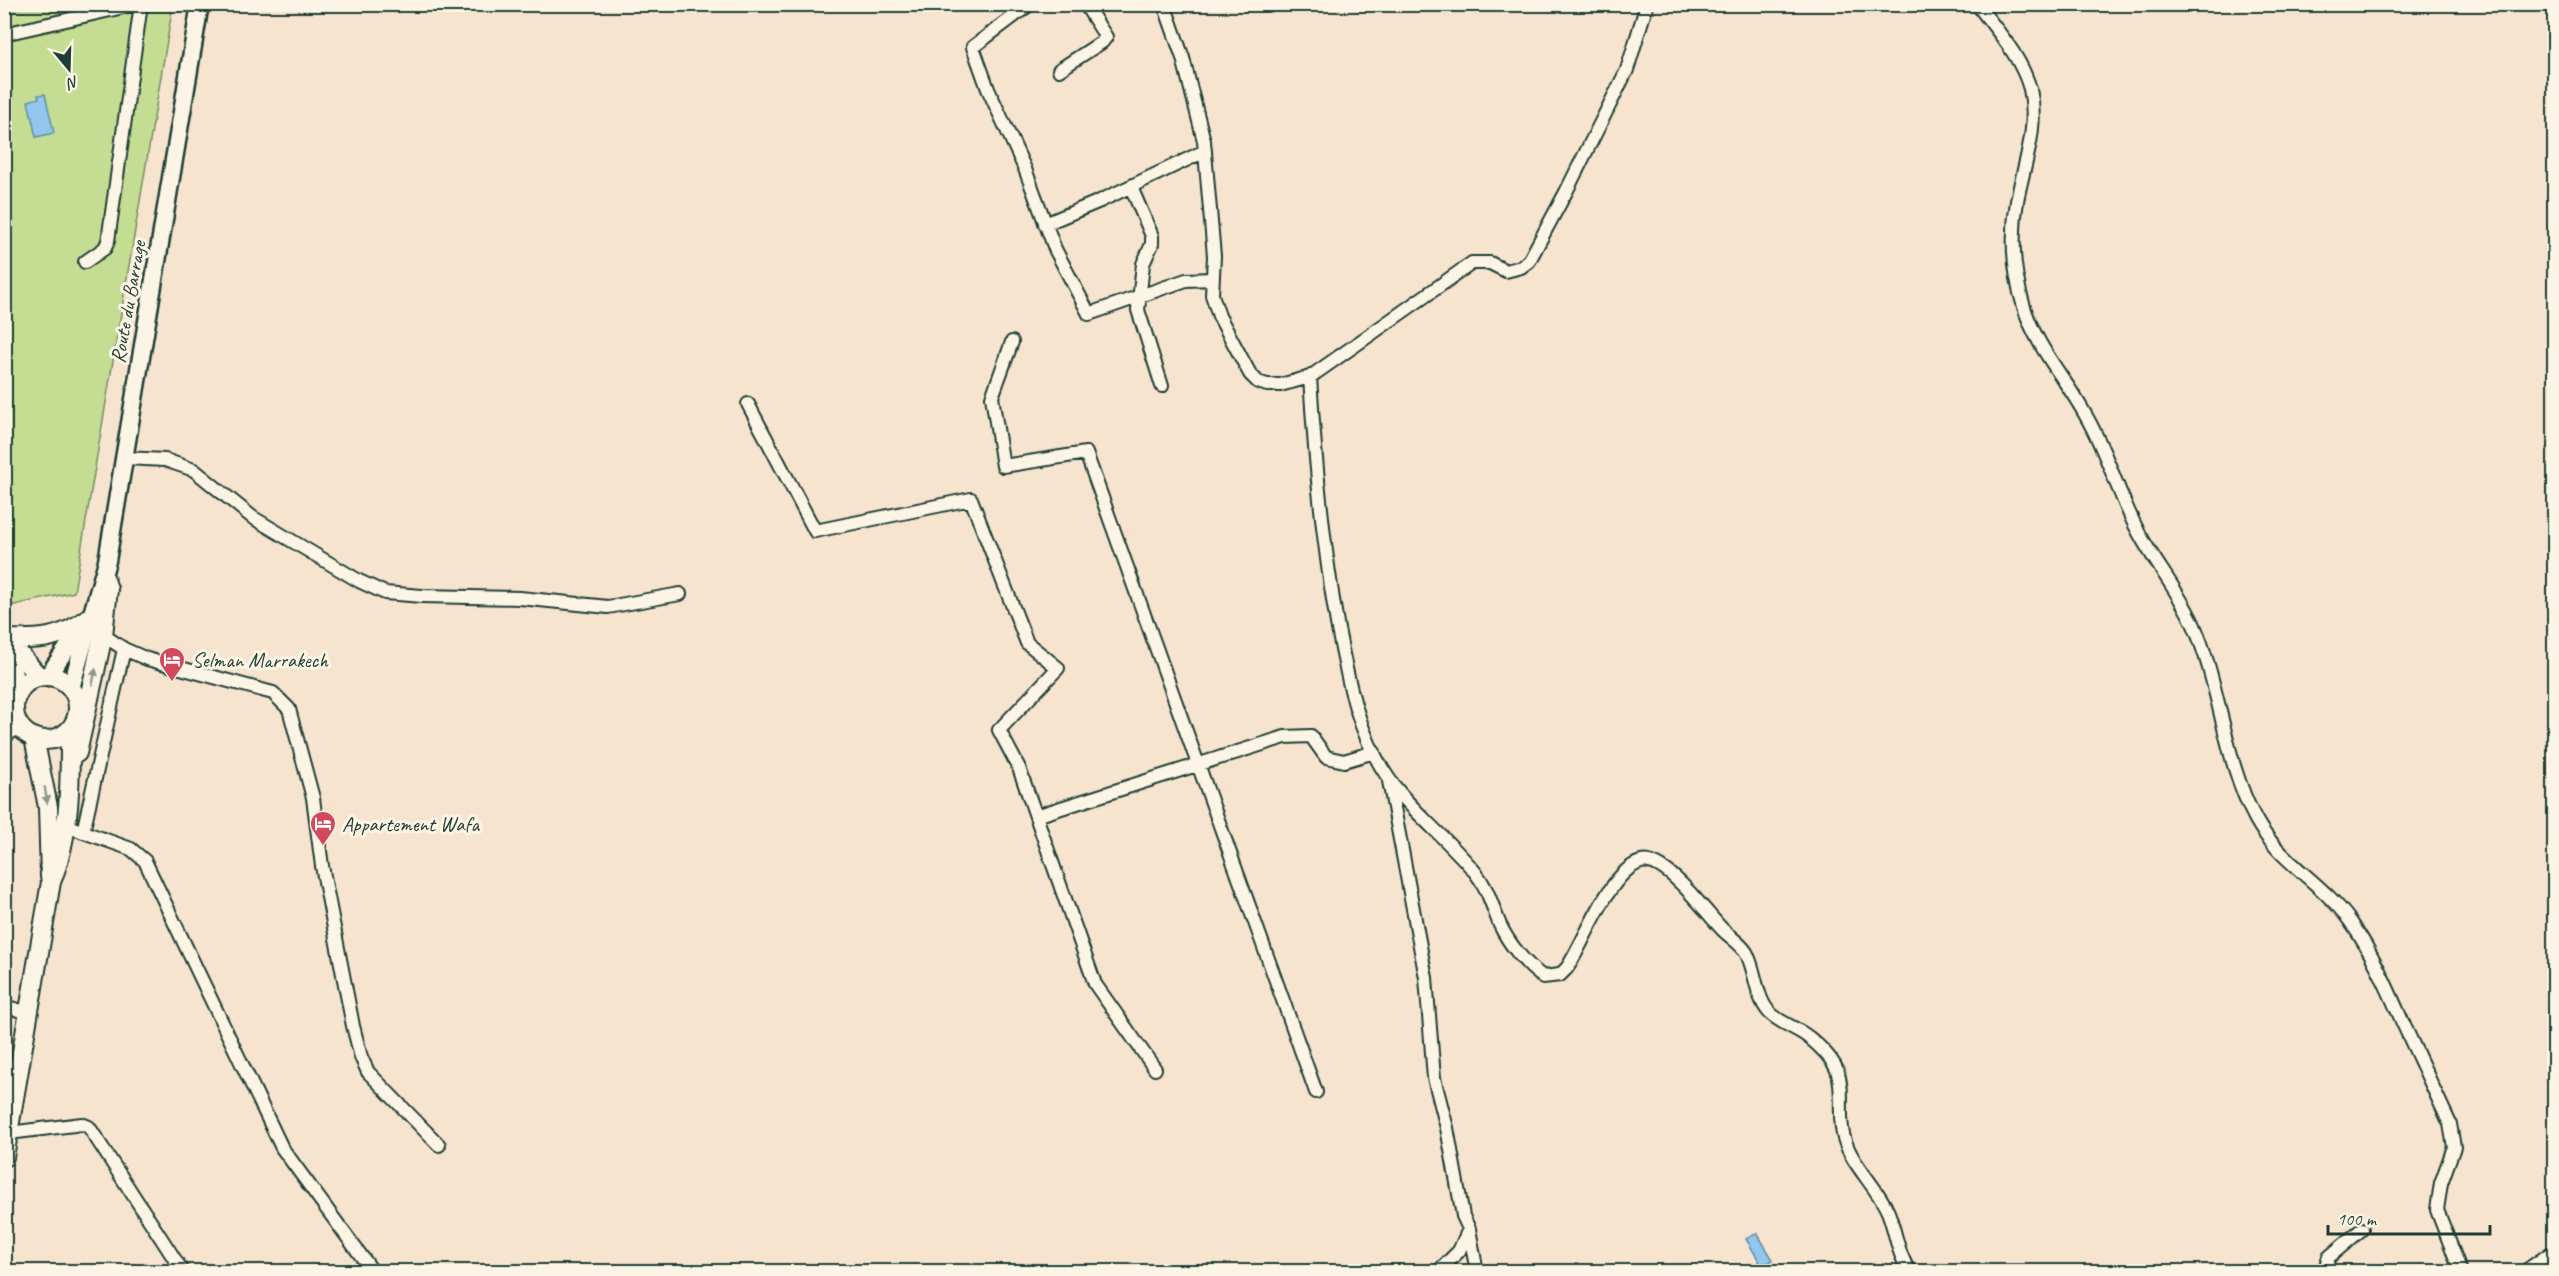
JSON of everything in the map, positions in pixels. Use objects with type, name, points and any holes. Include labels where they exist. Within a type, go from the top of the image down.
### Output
[{"type":"main road","name":"Route du Barrage","points":[[71,688],[91,612],[104,577],[200,4]]},
{"type":"main road","points":[[68,795],[103,635],[108,589],[104,577]]},
{"type":"main road","name":"Route du Barrage","points":[[43,677],[91,612]]},
{"type":"main road","points":[[5,641],[51,638],[67,632],[91,612]]},
{"type":"main road","points":[[5,641],[43,677]]},
{"type":"main road","points":[[5,641],[19,692],[15,709],[27,732],[48,807],[51,882]]},
{"type":"main road","points":[[5,1156],[7,1133],[51,882],[75,829],[68,795],[70,730],[78,713],[78,703],[71,688],[56,678],[43,677],[31,681],[19,692]]},
{"type":"main road","points":[[27,732],[53,740],[70,730]]},
{"type":"street","points":[[4,34],[139,4],[108,241],[105,248],[85,262]]},
{"type":"street","points":[[1030,4],[973,47],[988,89],[1025,169],[1055,249],[1089,314],[1186,280],[1212,279]]},
{"type":"street","points":[[1059,70],[1106,37],[1085,4]]},
{"type":"street","points":[[1164,4],[1197,106],[1205,151],[1214,256],[1212,295],[1219,316],[1250,374],[1258,382],[1267,386],[1310,377],[1472,263],[1490,262],[1506,271],[1521,267],[1529,261],[1627,70],[1647,4]]},
{"type":"street","points":[[1977,4],[2010,47],[2021,66],[2029,88],[2034,118],[2032,139],[2017,202],[2014,231],[2013,256],[2024,308],[2049,358],[2095,432],[2139,534],[2192,620],[2212,680],[2244,795],[2257,821],[2269,841],[2289,863],[2335,903],[2362,938],[2450,1124],[2454,1148],[2441,1183],[2437,1210],[2461,1272]]},
{"type":"street","points":[[1045,224],[1131,187],[1205,151]]},
{"type":"street","points":[[1131,187],[1152,236],[1152,244],[1143,264],[1138,310],[1162,386]]},
{"type":"street","points":[[1012,342],[992,397],[1002,466],[1086,453],[1316,1092]]},
{"type":"street","points":[[1310,377],[1330,586],[1357,713],[1388,777],[1474,871],[1485,887],[1507,937],[1534,970],[1543,977],[1560,975],[1567,968],[1613,886],[1634,865],[1644,861],[1655,865],[1667,871],[1681,884],[1746,952],[1763,1003],[1769,1012],[1803,1033],[1836,1069],[1840,1085],[1841,1125],[1848,1151],[1887,1211],[1897,1248],[1910,1272]]},
{"type":"street","points":[[748,404],[815,531],[971,499],[1027,643],[1058,668],[999,729],[1019,768],[1095,984],[1155,1069]]},
{"type":"street","points":[[125,458],[165,460],[194,470],[252,517],[359,581],[385,592],[422,596],[520,598],[608,607],[680,594]]},
{"type":"street","points":[[103,635],[124,649],[147,659],[273,693],[289,709],[313,798],[324,877],[361,1057],[368,1072],[439,1145]]},
{"type":"street","points":[[124,649],[75,829],[131,849],[144,861],[282,1148],[373,1272]]},
{"type":"street","points":[[4,737],[27,732]]},
{"type":"street","points":[[1036,816],[1285,736],[1311,736],[1326,757],[1344,761],[1374,752]]},
{"type":"street","points":[[1388,777],[1426,978],[1434,1078],[1447,1128],[1463,1216],[1469,1229],[1477,1272]]},
{"type":"street","points":[[4,1006],[29,1013]]},
{"type":"street","points":[[7,1133],[82,1124],[89,1127],[183,1272]]},
{"type":"street","points":[[1438,1272],[1459,1251],[1469,1229]]},
{"type":"street","points":[[2324,1272],[2329,1257],[2362,1229]]},
{"type":"street","points":[[2524,1272],[2554,1251]]},
{"type":"green space","points":[[4,5],[173,5],[74,592],[5,607]]},
{"type":"water","points":[[45,94],[54,133],[36,137],[28,101]]},
{"type":"water","points":[[1757,1233],[1773,1260],[1762,1266],[1746,1239]]},
{"type":"place","name":"Selman Marrakech","points":[[172,683]]},
{"type":"place","name":"Appartement Wafa","points":[[323,847]]}]
